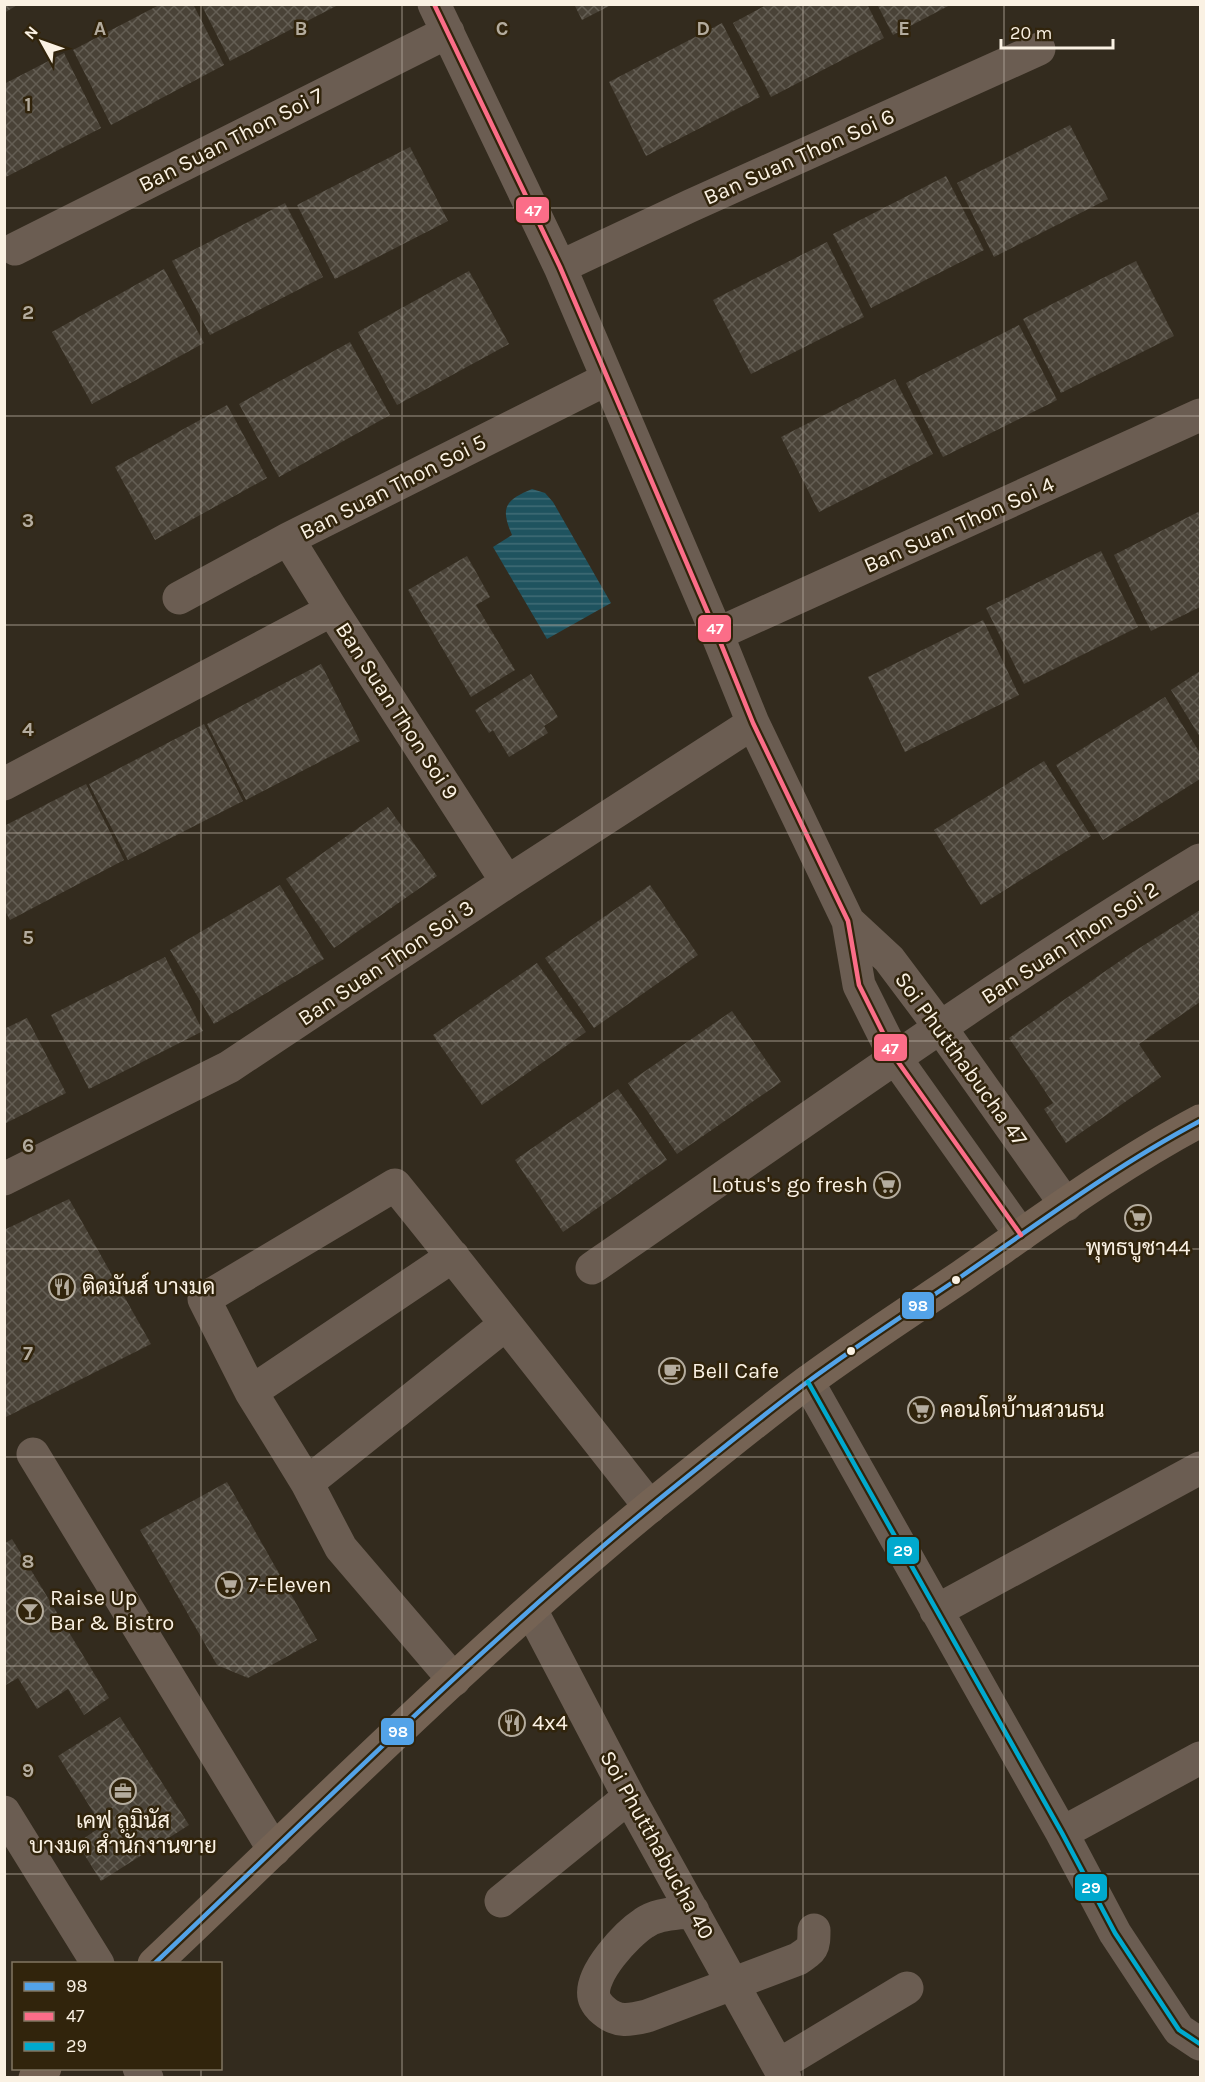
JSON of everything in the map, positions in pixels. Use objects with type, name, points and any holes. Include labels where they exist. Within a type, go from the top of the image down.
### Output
[{"type":"main road","points":[[156,1962],[454,1680],[650,1507],[808,1382],[1066,1205],[1165,1140],[1200,1121]]},
{"type":"street","name":"Ban Suan Thon Soi 7","points":[[15,249],[441,18]]},
{"type":"street","name":"Soi Phutthabucha 47","points":[[441,18],[560,267],[753,723],[848,921],[859,985],[896,1059],[1021,1235]]},
{"type":"street","name":"Ban Suan Thon Soi 6","points":[[560,267],[1039,49]]},
{"type":"street","name":"Ban Suan Thon Soi 5","points":[[179,598],[288,539],[607,379]]},
{"type":"street","name":"Ban Suan Thon Soi 4","points":[[717,634],[1200,416]]},
{"type":"street","name":"Ban Suan Thon Soi 9","points":[[288,539],[507,882]]},
{"type":"street","points":[[4,784],[332,610]]},
{"type":"street","name":"Ban Suan Thon Soi 3","points":[[4,1179],[229,1067],[507,882],[753,723]]},
{"type":"street","name":"Ban Suan Thon Soi 2","points":[[592,1268],[940,1027],[1116,911],[1200,860]]},
{"type":"street","name":"Soi Phutthabucha 47","points":[[848,921],[889,959],[1066,1205]]},
{"type":"street","points":[[454,1680],[341,1548],[307,1484],[251,1392],[204,1299],[394,1185],[453,1256],[650,1507]]},
{"type":"street","points":[[251,1392],[453,1256]]},
{"type":"street","points":[[307,1484],[506,1324]]},
{"type":"street","points":[[808,1382],[1062,1833],[1115,1933],[1179,2030],[1200,2044]]},
{"type":"street","points":[[33,1454],[274,1850]]},
{"type":"street","points":[[936,1611],[1200,1468]]},
{"type":"street","name":"Soi Phutthabucha 40","points":[[531,1610],[629,1797],[782,2071]]},
{"type":"street","points":[[1062,1833],[1200,1758]]},
{"type":"street","points":[[501,1901],[629,1797]]},
{"type":"street","points":[[4,1812],[97,1962]]},
{"type":"street","points":[[693,1911],[658,1916],[644,1923],[628,1936],[606,1962],[596,1980],[593,1996],[599,2007],[612,2018],[626,2021],[647,2016],[798,1959],[811,1951],[814,1944],[814,1930]]},
{"type":"street","points":[[782,2071],[907,1988]]},
{"type":"water","points":[[532,489],[545,493],[553,502],[611,603],[547,639],[493,547],[512,535],[506,518],[507,506],[516,497]]},
{"type":"building","points":[[4,4],[19,4],[4,13]]},
{"type":"building","points":[[161,4],[193,4],[224,65],[111,125],[73,50]]},
{"type":"building","points":[[201,4],[340,4],[230,61]]},
{"type":"building","points":[[574,4],[613,4],[582,20]]},
{"type":"building","points":[[768,4],[867,4],[884,38],[771,97],[733,23]]},
{"type":"building","points":[[877,4],[952,4],[893,35]]},
{"type":"building","points":[[722,23],[760,97],[646,156],[609,82]]},
{"type":"building","points":[[64,53],[101,128],[4,178],[4,84]]},
{"type":"building","points":[[1070,125],[1108,199],[994,257],[957,183]]},
{"type":"building","points":[[410,147],[448,221],[335,279],[297,205]]},
{"type":"building","points":[[946,176],[984,250],[871,308],[833,234]]},
{"type":"building","points":[[285,203],[323,277],[210,335],[172,261]]},
{"type":"building","points":[[827,242],[864,317],[751,374],[713,300]]},
{"type":"building","points":[[1136,261],[1174,336],[1061,393],[1023,319]]},
{"type":"building","points":[[164,269],[204,343],[92,404],[52,332]]},
{"type":"building","points":[[469,271],[509,344],[397,405],[358,332]]},
{"type":"building","points":[[1019,325],[1057,400],[943,457],[906,383]]},
{"type":"building","points":[[350,342],[390,415],[279,477],[239,404]]},
{"type":"building","points":[[895,379],[933,454],[819,512],[781,437]]},
{"type":"building","points":[[227,405],[267,478],[155,540],[115,467]]},
{"type":"building","points":[[1200,511],[1200,607],[1151,631],[1114,555]]},
{"type":"building","points":[[1101,551],[1138,627],[1024,684],[986,608]]},
{"type":"building","points":[[467,556],[490,597],[476,605],[515,670],[471,697],[408,590]]},
{"type":"building","points":[[983,620],[1019,695],[905,752],[868,677]]},
{"type":"building","points":[[321,664],[360,741],[246,800],[207,724]]},
{"type":"building","points":[[1200,671],[1200,737],[1171,690]]},
{"type":"building","points":[[531,674],[558,717],[544,726],[548,733],[509,757],[493,730],[489,733],[475,710]]},
{"type":"building","points":[[1165,697],[1200,753],[1200,779],[1103,840],[1056,765]]},
{"type":"building","points":[[204,724],[243,801],[128,860],[89,784]]},
{"type":"building","points":[[1044,761],[1091,836],[981,905],[934,830]]},
{"type":"building","points":[[86,784],[124,860],[10,920],[4,909],[4,826]]},
{"type":"building","points":[[388,807],[437,876],[334,948],[286,879]]},
{"type":"building","points":[[280,885],[324,959],[214,1024],[170,950]]},
{"type":"building","points":[[650,885],[698,955],[594,1028],[545,958]]},
{"type":"building","points":[[1200,910],[1200,1002],[1139,1044],[1161,1077],[1066,1143],[1044,1109],[1053,1103],[1009,1038],[1130,954]]},
{"type":"building","points":[[165,957],[203,1031],[89,1089],[51,1015]]},
{"type":"building","points":[[537,963],[586,1032],[482,1105],[433,1035]]},
{"type":"building","points":[[732,1011],[781,1082],[677,1154],[628,1083]]},
{"type":"building","points":[[27,1018],[66,1093],[4,1124],[4,1029]]},
{"type":"building","points":[[618,1089],[667,1160],[563,1232],[515,1160]]},
{"type":"building","name":"ติดมันส์ บางมด","points":[[69,1199],[151,1344],[4,1418],[4,1230]]},
{"type":"building","name":"7-Eleven","points":[[227,1482],[317,1640],[248,1678],[217,1665],[140,1530]]},
{"type":"building","name":"Raise Up Bar & Bistro","points":[[12,1539],[109,1698],[84,1715],[68,1689],[37,1709],[18,1678],[4,1686],[4,1544]]},
{"type":"building","name":"เคฟ ลูมินัส บางมด สำนักงานขาย","points":[[120,1717],[189,1825],[101,1881],[77,1843],[102,1826],[58,1756]]},
{"type":"transit line","name":"47","points":[[434,4],[560,267],[753,723],[848,921],[859,985],[896,1059],[1021,1235]]},
{"type":"transit line","name":"98","points":[[156,1962],[461,1672],[587,1559],[709,1459],[806,1383],[864,1342],[1109,1175],[1200,1121]]},
{"type":"transit line","name":"29","points":[[808,1382],[1062,1833],[1115,1933],[1179,2030],[1200,2044]]},
{"type":"place","name":"Lotus's go fresh","points":[[887,1185]]},
{"type":"place","name":"พุทธบูชา44","points":[[1138,1218]]},
{"type":"place","name":"ติดมันส์ บางมด","points":[[62,1287]]},
{"type":"place","name":"Bell Cafe","points":[[672,1371]]},
{"type":"place","name":"คอนโดบ้านสวนธน","points":[[921,1410]]},
{"type":"place","name":"7-Eleven","points":[[229,1585]]},
{"type":"place","name":"Raise Up Bar & Bistro","points":[[30,1611]]},
{"type":"place","name":"4x4","points":[[512,1723]]},
{"type":"place","name":"เคฟ ลูมินัส บางมด สำนักงานขาย","points":[[123,1791]]}]
